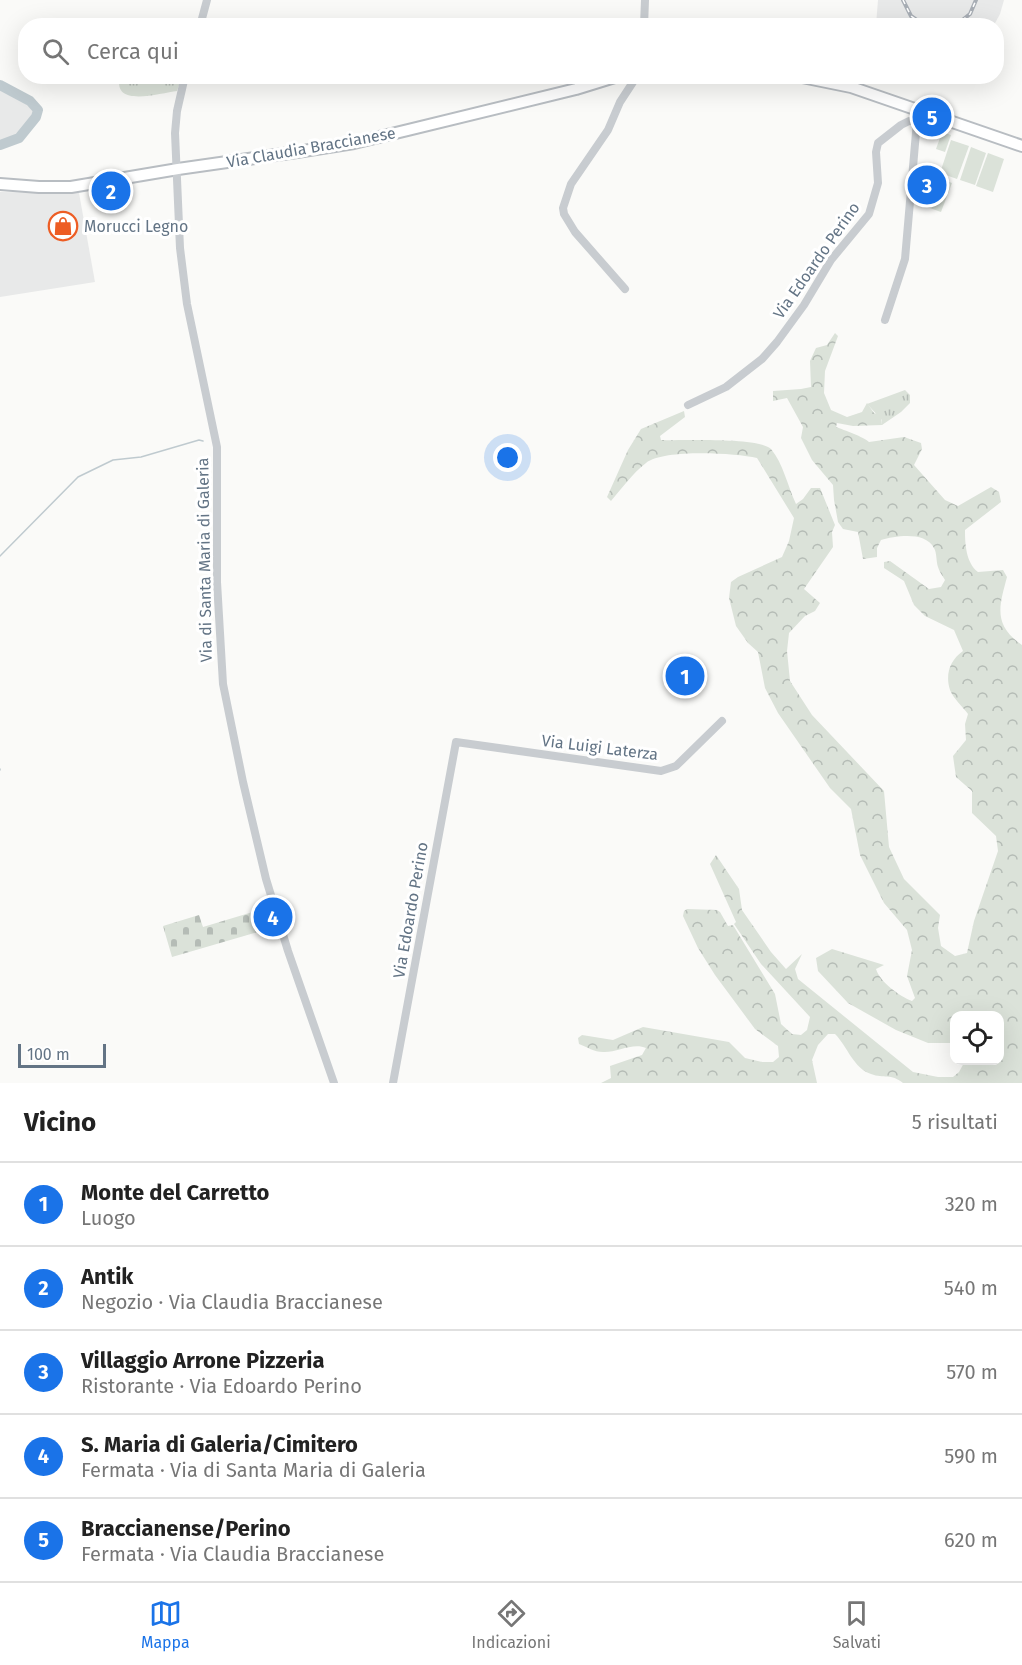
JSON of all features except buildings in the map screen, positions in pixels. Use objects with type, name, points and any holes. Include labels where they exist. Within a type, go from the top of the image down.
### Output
[{"type":"main road","name":"Via Claudia Braccianese","points":[[0,184],[71,187],[178,169],[297,153],[525,102],[589,84]]},
{"type":"main road","points":[[836,84],[920,110],[1022,146]]},
{"type":"street","points":[[202,18],[207,0]]},
{"type":"street","points":[[644,18],[645,0]]},
{"type":"street","name":"Via di Santa Maria di Galeria","points":[[183,84],[176,117],[180,237],[185,289],[217,447],[217,582],[221,665],[225,694],[251,821],[268,889],[334,1083]]},
{"type":"street","points":[[625,289],[575,232],[564,214],[563,207],[571,184],[608,130],[620,102],[632,84]]},
{"type":"street","points":[[885,320],[905,259],[917,121],[920,110]]},
{"type":"street","name":"Via Edoardo Perino","points":[[688,405],[733,382],[762,359],[777,342],[804,305],[831,260],[869,214],[878,183],[876,152],[878,143],[901,125],[909,121],[917,121]]},
{"type":"street","name":"Via Luigi Laterza","points":[[456,742],[661,771],[676,766],[722,721]]},
{"type":"street","name":"Via Edoardo Perino","points":[[393,1083],[456,742]]},
{"type":"shaded area","points":[[878,0],[1004,0],[998,18],[877,18]]},
{"type":"shaded area","points":[[0,87],[36,111],[23,129],[11,138],[0,141]]},
{"type":"shaded area","points":[[0,192],[79,193],[95,282],[0,297]]},
{"type":"green space","points":[[119,84],[180,84],[177,91],[149,96],[130,96],[123,93]]},
{"type":"green space","points":[[942,132],[951,135],[945,152],[936,149]]},
{"type":"green space","points":[[951,140],[969,146],[957,179],[940,173]]},
{"type":"green space","points":[[971,147],[986,153],[975,185],[960,180]]},
{"type":"green space","points":[[988,153],[1004,159],[993,192],[976,186]]},
{"type":"green space","points":[[938,178],[952,183],[941,212],[927,207]]},
{"type":"green space","points":[[835,333],[838,336],[825,371],[824,393],[831,410],[847,417],[862,412],[867,403],[874,413],[881,415],[882,425],[853,426],[837,423],[836,427],[869,442],[904,437],[921,443],[922,449],[914,465],[945,500],[958,506],[991,487],[999,492],[1001,502],[965,530],[965,535],[967,553],[971,564],[978,572],[1003,570],[1007,577],[1001,606],[1002,623],[1013,638],[1022,645],[1022,1083],[903,1083],[895,1078],[865,1071],[855,1062],[835,1034],[828,1034],[818,1045],[812,1060],[817,1083],[601,1083],[611,1078],[610,1066],[642,1055],[646,1048],[636,1046],[608,1052],[597,1051],[579,1044],[578,1038],[582,1035],[613,1040],[643,1027],[729,1042],[745,1058],[762,1062],[773,1062],[779,1057],[778,1046],[755,1029],[698,948],[683,916],[687,909],[717,910],[728,926],[733,925],[775,994],[781,1024],[792,1034],[801,1035],[807,1030],[810,1017],[761,964],[734,924],[736,922],[710,864],[716,855],[739,889],[742,910],[771,952],[786,969],[802,954],[795,969],[798,979],[913,1072],[938,1077],[953,1077],[963,1065],[1004,1065],[1004,1011],[950,1011],[950,1043],[928,1043],[896,1030],[848,1003],[818,971],[816,958],[832,949],[884,965],[876,969],[886,984],[907,999],[912,1001],[915,998],[907,976],[912,950],[907,930],[884,903],[860,855],[851,809],[830,788],[778,713],[765,688],[758,652],[748,643],[736,626],[729,598],[731,582],[782,557],[789,541],[794,518],[757,458],[700,453],[655,459],[637,471],[611,501],[607,497],[628,450],[641,429],[684,411],[685,417],[660,436],[661,440],[719,440],[764,445],[771,449],[779,461],[796,504],[811,488],[820,488],[835,525],[832,532],[833,547],[804,589],[820,603],[815,611],[805,616],[789,633],[787,651],[790,681],[812,715],[884,791],[889,847],[904,879],[940,915],[938,928],[941,946],[955,956],[967,953],[974,921],[998,851],[996,836],[972,813],[972,791],[956,777],[953,756],[966,740],[965,724],[968,714],[951,693],[948,673],[952,663],[963,651],[954,630],[925,616],[914,605],[904,581],[884,568],[884,562],[890,561],[929,589],[941,587],[945,580],[938,569],[935,550],[924,539],[910,536],[894,537],[881,540],[877,548],[877,557],[863,559],[858,532],[843,529],[838,522],[833,485],[812,460],[801,438],[803,427],[787,398],[773,401],[773,391],[811,387],[810,361],[816,348],[827,345]]},
{"type":"green space","points":[[905,390],[910,395],[910,403],[882,425],[882,420],[867,404]]},
{"type":"green space","points":[[269,907],[275,927],[172,957],[163,926],[199,915],[203,927]]},
{"type":"waterway","points":[[0,85],[30,101],[38,110],[36,117],[19,138],[0,145]]},
{"type":"waterway","points":[[0,556],[78,477],[113,460],[141,457],[199,440],[203,441]]},
{"type":"railway","points":[[903,0],[914,18]]},
{"type":"railway","points":[[965,18],[970,14],[976,0]]},
{"type":"place","name":"Braccianense/Perino","points":[[932,117]]},
{"type":"place","name":"Villaggio Arrone Pizzeria","points":[[927,185]]},
{"type":"place","name":"Antik","points":[[111,191]]},
{"type":"place","name":"Morucci Legno","points":[[63,226]]},
{"type":"place","name":"Monte del Carretto","points":[[685,676]]},
{"type":"place","name":"S. Maria di Galeria/Cimitero","points":[[273,917]]}]
